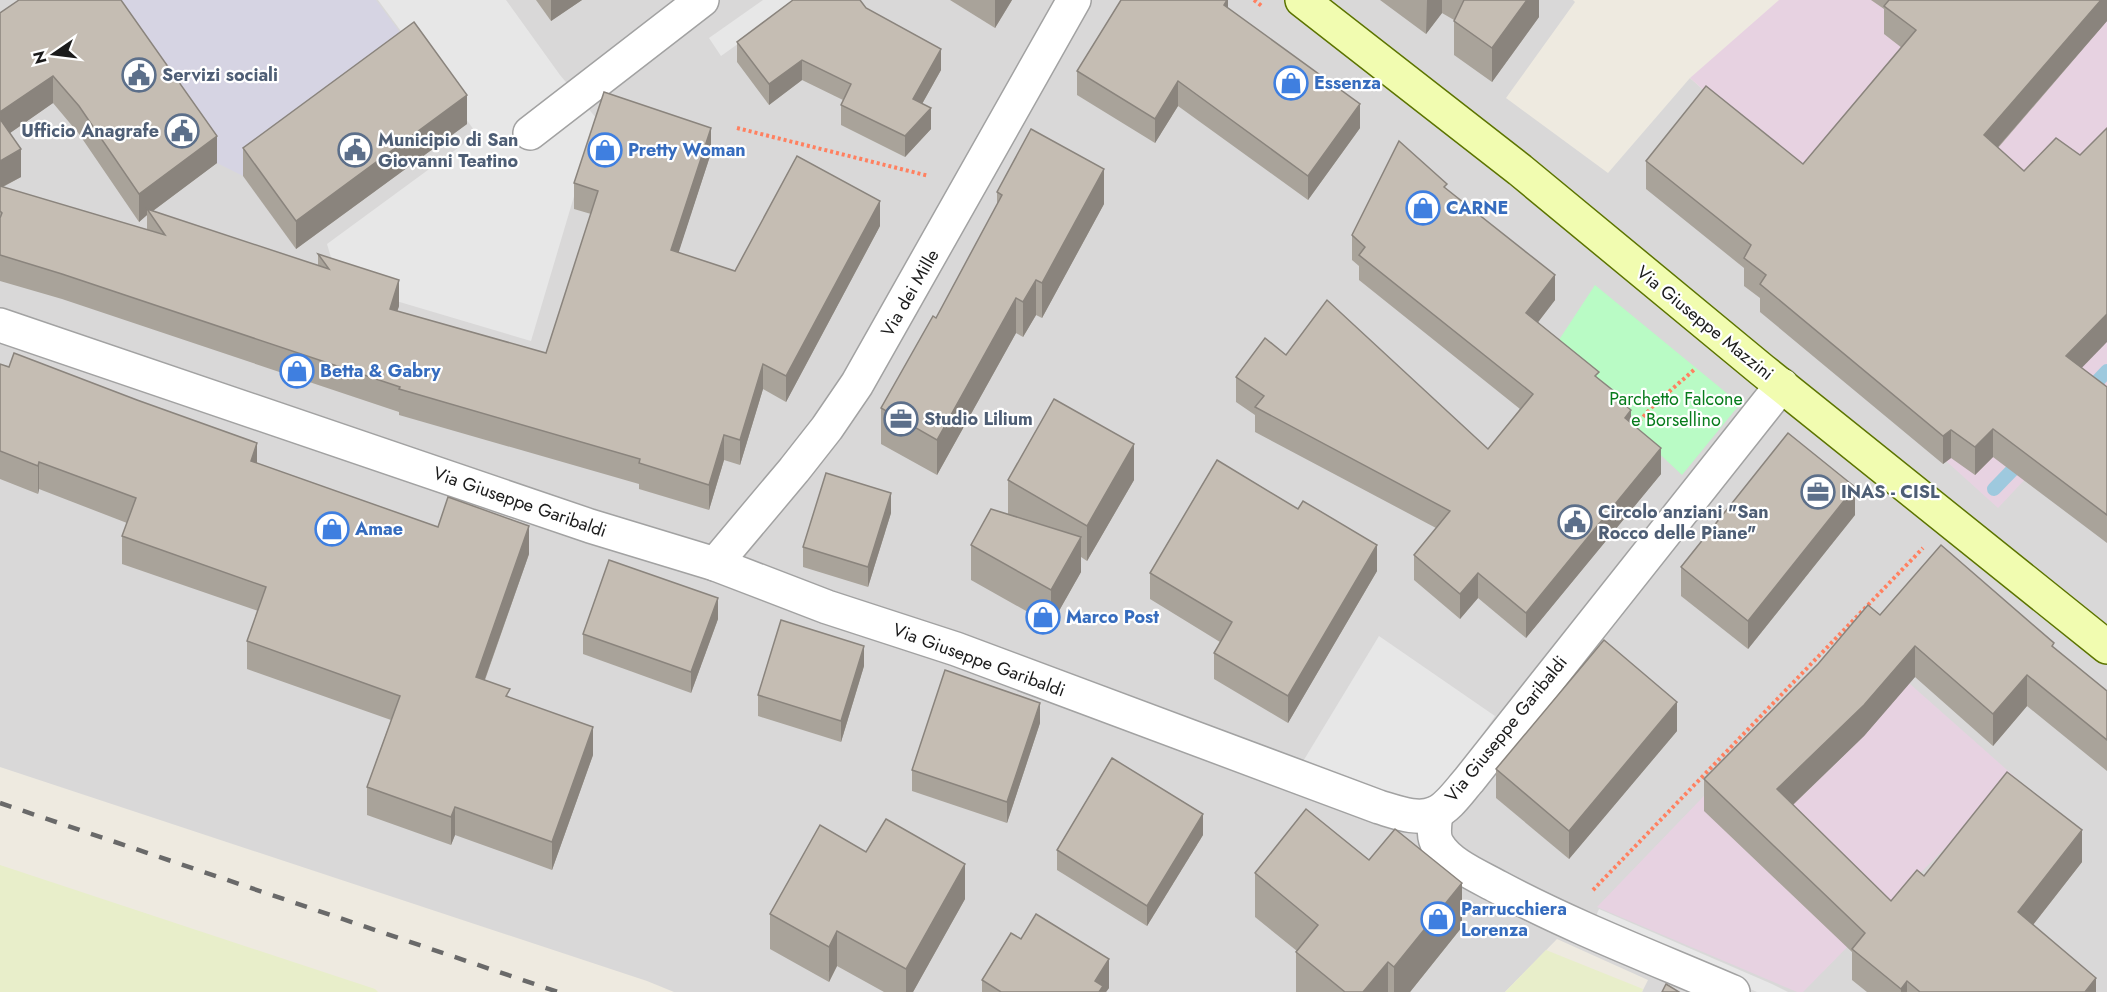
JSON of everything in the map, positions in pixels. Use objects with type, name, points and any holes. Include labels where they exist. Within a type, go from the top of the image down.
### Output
[{"type":"street","points":[[530,134],[702,0]]},
{"type":"street","name":"Via dei Mille","points":[[715,564],[794,470],[827,428],[857,384],[1074,0]]},
{"type":"street","name":"Via Giuseppe Mazzini","points":[[1302,0],[1502,156],[2107,647]]},
{"type":"street","name":"Via Giuseppe Garibaldi","points":[[0,325],[590,526],[715,564],[827,607],[956,649],[1379,807],[1416,816],[1436,813],[1469,780],[1782,385]]},
{"type":"street","points":[[1436,813],[1435,838],[1437,844],[1446,855],[1485,880],[1569,922],[1732,992]]},
{"type":"path","points":[[737,128],[970,186]]},
{"type":"path","points":[[1628,433],[1653,406],[1696,368]]},
{"type":"path","points":[[1589,894],[1929,541]]},
{"type":"shaded area","points":[[0,0],[1573,0],[1575,2],[1506,98],[1608,173],[1690,78],[1820,193],[1998,507],[2107,392],[2107,992],[1642,992],[1648,980],[1557,939],[1505,992],[674,992],[647,981],[0,767]]},
{"type":"shaded area","points":[[102,0],[376,0],[414,51],[243,176],[217,163]]},
{"type":"shaded area","points":[[378,0],[506,0],[560,75],[597,119],[531,341],[339,284],[327,244],[477,134]]},
{"type":"shaded area","points":[[763,0],[799,0],[721,56],[709,38]]},
{"type":"shaded area","points":[[1779,0],[2107,0],[2107,392],[1998,508],[1746,280],[1820,193],[1690,78]]},
{"type":"shaded area","points":[[1379,636],[1495,716],[1449,783],[1427,801],[1415,802],[1302,763]]},
{"type":"shaded area","points":[[1857,637],[2015,777],[1803,992],[1797,992],[1597,907]]},
{"type":"shaded area","points":[[1599,909],[1788,992],[1757,992],[1593,923]]},
{"type":"green space","name":"Parchetto Falcone e Borsellino","points":[[1595,285],[1740,404],[1682,475],[1551,352]]},
{"type":"green space","points":[[0,865],[375,989],[378,992],[0,992]]},
{"type":"green space","points":[[1546,950],[1643,989],[1642,992],[1505,992]]},
{"type":"building","points":[[19,0],[121,0],[217,136],[139,194],[79,106],[53,76],[0,112],[0,13]]},
{"type":"building","points":[[793,0],[860,0],[866,8],[941,49],[913,99],[931,108],[905,136],[841,105],[851,84],[802,60],[769,84],[737,42]]},
{"type":"building","points":[[1121,0],[1227,0],[1224,5],[1360,104],[1308,176],[1178,81],[1155,119],[1077,71]]},
{"type":"building","points":[[1464,0],[1527,0],[1492,48],[1454,21]]},
{"type":"building","points":[[1889,0],[2101,0],[1984,135],[2024,171],[2056,138],[2080,155],[2107,128],[2107,314],[2066,356],[2107,387],[2107,515],[1993,429],[1975,447],[1951,430],[1943,436],[1760,284],[1766,275],[1744,258],[1751,245],[1646,161],[1706,86],[1803,164],[1916,30],[1884,6]]},
{"type":"building","points":[[414,22],[467,95],[296,221],[243,148]]},
{"type":"building","points":[[604,92],[711,128],[671,250],[735,271],[797,156],[880,201],[786,376],[763,364],[740,440],[724,435],[709,485],[639,463],[640,459],[399,389],[400,387],[0,255],[2,213],[0,211],[0,186],[165,235],[147,209],[329,269],[318,254],[399,280],[390,309],[546,353],[598,191],[574,183]]},
{"type":"building","points":[[0,119],[21,149],[0,161]]},
{"type":"building","points":[[1031,129],[1104,169],[1042,283],[1036,280],[1023,302],[1016,298],[937,440],[881,408],[933,316],[936,318],[1002,195],[997,192]]},
{"type":"building","points":[[1399,141],[1447,184],[1444,187],[1555,275],[1526,313],[1599,372],[1595,376],[1615,392],[1613,395],[1631,410],[1625,418],[1661,448],[1526,613],[1478,573],[1460,594],[1414,555],[1450,511],[1255,407],[1264,396],[1236,377],[1265,338],[1286,355],[1327,300],[1488,449],[1533,394],[1359,255],[1365,247],[1352,235]]},
{"type":"building","points":[[14,353],[257,443],[251,461],[438,527],[448,497],[529,526],[476,677],[510,689],[506,696],[593,727],[552,842],[455,807],[451,817],[367,787],[400,696],[247,641],[266,587],[122,536],[136,498],[39,462],[38,466],[0,451],[0,364],[9,367]]},
{"type":"building","points":[[1054,399],[1134,444],[1087,526],[1008,480]]},
{"type":"building","points":[[1788,433],[1855,487],[1748,621],[1681,567]]},
{"type":"building","points":[[1217,460],[1298,509],[1303,501],[1377,545],[1288,696],[1214,653],[1232,622],[1150,573]]},
{"type":"building","points":[[826,473],[891,493],[868,567],[803,547]]},
{"type":"building","points":[[991,509],[1081,537],[1051,590],[971,545]]},
{"type":"building","points":[[1941,545],[2054,643],[2052,646],[2107,691],[2107,740],[2027,675],[1993,714],[1915,646],[1864,705],[1777,789],[1891,901],[1917,870],[1924,876],[2007,772],[2082,830],[2018,912],[2096,978],[2085,992],[1920,992],[1907,981],[1901,989],[1852,949],[1865,933],[1704,779],[1818,664],[1868,605],[1880,615]]},
{"type":"building","points":[[609,560],[718,598],[691,672],[583,634]]},
{"type":"building","points":[[781,620],[864,646],[841,721],[758,695]]},
{"type":"building","points":[[1604,640],[1677,702],[1569,831],[1496,769]]},
{"type":"building","points":[[945,670],[1040,703],[1007,802],[912,770]]},
{"type":"building","points":[[1112,758],[1203,814],[1147,906],[1057,850]]},
{"type":"building","points":[[1306,809],[1369,860],[1395,829],[1462,883],[1394,967],[1388,962],[1363,992],[1345,992],[1296,952],[1318,925],[1255,873]]},
{"type":"building","points":[[886,819],[965,864],[906,969],[837,931],[829,947],[770,914],[820,825],[866,852]]},
{"type":"building","points":[[1036,914],[1109,959],[1095,981],[1103,986],[1099,992],[1001,992],[982,980],[1011,933],[1021,939]]},
{"type":"building","points":[[1666,984],[1679,992],[1662,992]]},
{"type":"waterway","points":[[2086,393],[2107,371]]},
{"type":"waterway","points":[[1994,489],[2023,459]]},
{"type":"railway","points":[[0,803],[558,992]]},
{"type":"place","name":"Servizi sociali","points":[[139,75]]},
{"type":"place","name":"Essenza","points":[[1291,83]]},
{"type":"place","name":"Ufficio Anagrafe","points":[[182,131]]},
{"type":"place","name":"Municipio di San Giovanni Teatino","points":[[355,150]]},
{"type":"place","name":"Pretty Woman","points":[[605,150]]},
{"type":"place","name":"CARNE","points":[[1423,208]]},
{"type":"place","name":"Betta & Gabry","points":[[297,371]]},
{"type":"place","name":"Studio Lilium","points":[[901,419]]},
{"type":"place","name":"INAS - CISL","points":[[1818,492]]},
{"type":"place","name":"Circolo anziani \"San Rocco delle Piane\"","points":[[1575,522]]},
{"type":"place","name":"Amae","points":[[332,529]]},
{"type":"place","name":"Marco Post","points":[[1043,617]]},
{"type":"place","name":"Parrucchiera Lorenza","points":[[1438,919]]}]
